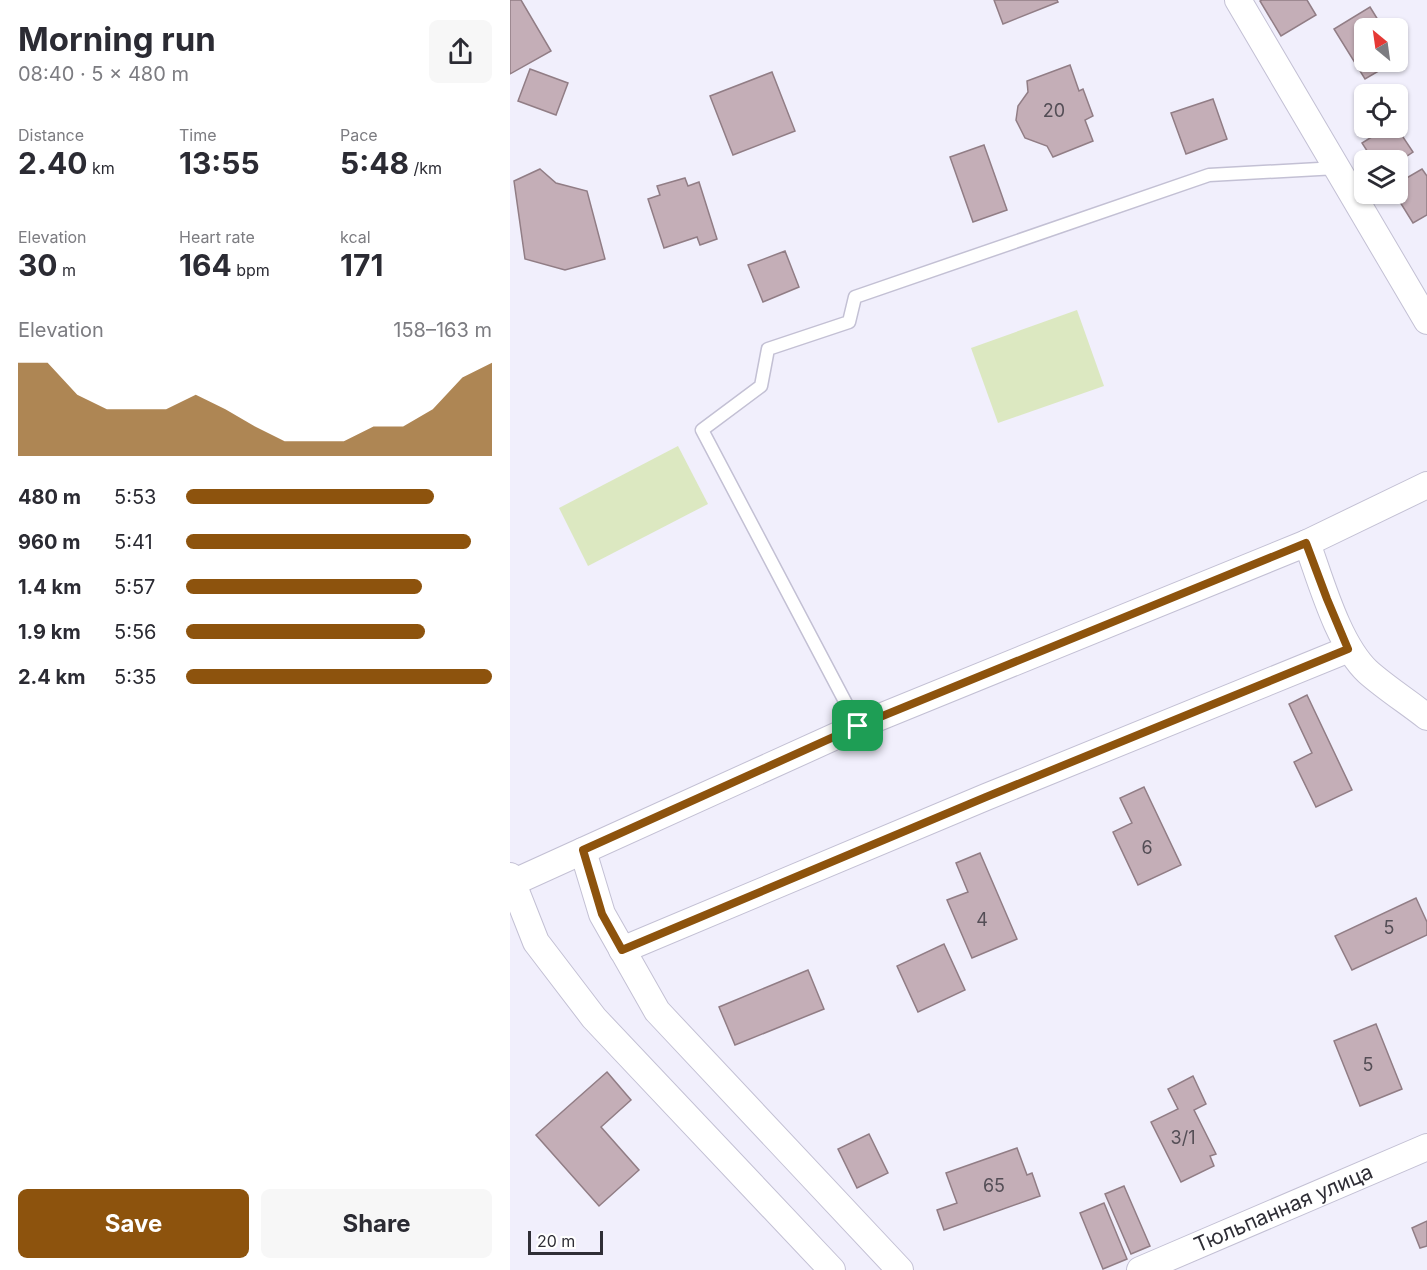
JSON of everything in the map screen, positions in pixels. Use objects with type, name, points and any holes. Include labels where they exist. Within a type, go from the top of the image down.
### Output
[{"type":"street","points":[[1238,0],[1427,321]]},
{"type":"street","points":[[832,1270],[594,1018],[536,942],[511,881],[858,726],[1306,543],[1427,486]]},
{"type":"street","points":[[1306,543],[1348,649],[1367,671],[1427,717]]},
{"type":"street","points":[[622,950],[975,801],[1348,649]]},
{"type":"street","points":[[583,850],[602,914],[657,1011],[900,1270]]},
{"type":"street","name":"Тюльпанная улица","points":[[1140,1270],[1427,1147]]},
{"type":"lane","points":[[858,726],[702,430],[761,386],[768,349],[849,322],[855,297],[1209,175],[1338,168]]},
{"type":"green space","points":[[1077,310],[1104,386],[998,423],[971,348]]},
{"type":"green space","points":[[678,446],[708,504],[588,566],[559,508]]},
{"type":"building","points":[[510,0],[521,0],[551,51],[510,74]]},
{"type":"building","points":[[994,0],[1057,0],[1058,2],[1003,24]]},
{"type":"building","points":[[1307,0],[1316,15],[1281,36],[1260,1]]},
{"type":"building","points":[[1370,7],[1377,18],[1354,18],[1354,61],[1334,29]]},
{"type":"building","points":[[1070,65],[1079,91],[1083,89],[1093,116],[1085,120],[1093,141],[1053,157],[1047,146],[1025,138],[1016,120],[1018,106],[1028,92],[1027,81]]},
{"type":"building","points":[[530,69],[568,83],[556,115],[518,101]]},
{"type":"building","points":[[772,72],[795,131],[733,155],[710,96]]},
{"type":"building","points":[[1361,72],[1377,72],[1365,79]]},
{"type":"building","points":[[1213,99],[1227,139],[1186,154],[1171,113]]},
{"type":"building","points":[[1370,138],[1404,138],[1413,152],[1408,155],[1408,150],[1367,150],[1362,143]]},
{"type":"building","points":[[984,145],[1007,210],[973,222],[950,157]]},
{"type":"building","points":[[540,169],[556,183],[587,191],[605,259],[565,270],[525,259],[514,181]]},
{"type":"building","points":[[1422,169],[1427,176],[1427,215],[1413,223],[1401,204],[1408,204],[1408,177]]},
{"type":"building","points":[[685,178],[688,186],[699,182],[717,239],[700,245],[697,237],[664,248],[648,199],[660,195],[657,186]]},
{"type":"building","points":[[785,251],[799,287],[763,302],[748,265]]},
{"type":"building","points":[[1307,695],[1352,790],[1316,807],[1294,762],[1312,753],[1289,704]]},
{"type":"building","points":[[1144,787],[1181,865],[1138,885],[1113,832],[1132,823],[1120,798]]},
{"type":"building","points":[[980,853],[1017,939],[972,958],[947,900],[968,892],[956,863]]},
{"type":"building","points":[[1416,898],[1427,922],[1427,935],[1352,970],[1335,936]]},
{"type":"building","points":[[944,944],[965,990],[918,1012],[897,966]]},
{"type":"building","points":[[808,970],[824,1009],[735,1045],[719,1007]]},
{"type":"building","points":[[1376,1024],[1402,1089],[1360,1106],[1334,1041]]},
{"type":"building","points":[[607,1072],[631,1100],[601,1127],[639,1170],[599,1206],[536,1135]]},
{"type":"building","points":[[1193,1076],[1206,1104],[1194,1110],[1216,1154],[1210,1156],[1214,1166],[1181,1182],[1151,1122],[1178,1109],[1168,1089]]},
{"type":"building","points":[[869,1134],[888,1173],[857,1188],[838,1149]]},
{"type":"building","points":[[1017,1148],[1027,1175],[1032,1173],[1040,1196],[944,1230],[937,1210],[957,1203],[946,1173]]},
{"type":"building","points":[[1124,1186],[1150,1246],[1131,1254],[1105,1194]]},
{"type":"building","points":[[1104,1203],[1127,1259],[1103,1269],[1080,1213]]},
{"type":"building","points":[[1427,1221],[1427,1246],[1420,1248],[1412,1228]]},
{"type":"route","points":[[1306,543],[1348,649],[986,797],[622,950],[602,914],[583,850],[858,726],[1306,543]]}]
